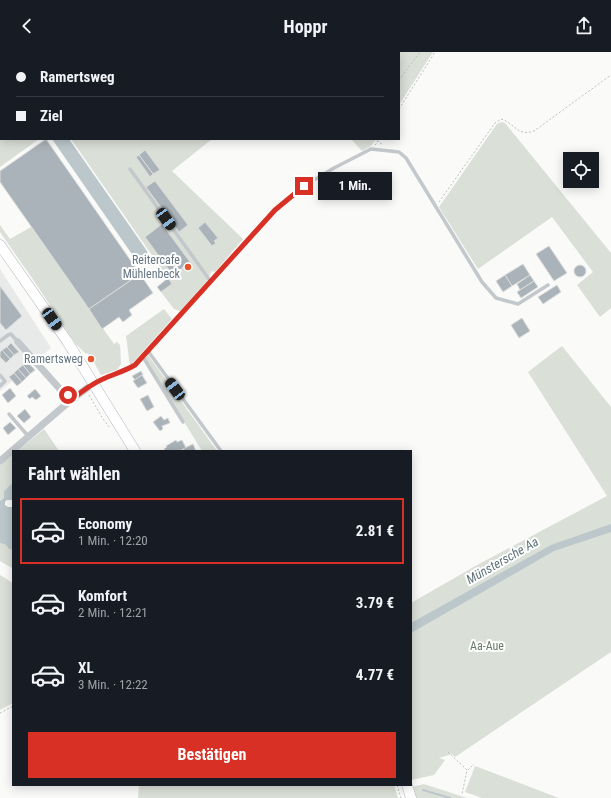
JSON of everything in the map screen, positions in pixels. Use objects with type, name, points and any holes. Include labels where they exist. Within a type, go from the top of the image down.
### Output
[{"type":"main road","points":[[0,245],[67,341],[134,450]]},
{"type":"main road","points":[[408,786],[411,798]]},
{"type":"street","points":[[18,342],[58,388],[71,400]]},
{"type":"street","points":[[13,450],[71,400],[94,383]]},
{"type":"street","points":[[0,461],[12,451]]},
{"type":"lane","points":[[94,383],[135,365],[275,210],[304,186],[328,171],[371,149],[399,152],[406,158],[482,282],[496,298],[518,304],[548,285]]},
{"type":"lane","points":[[130,169],[211,282]]},
{"type":"lane","points":[[0,341],[11,334],[18,342]]},
{"type":"lane","points":[[148,351],[221,450]]},
{"type":"lane","points":[[143,357],[183,422]]},
{"type":"lane","points":[[0,376],[5,382],[0,386]]},
{"type":"lane","points":[[9,414],[29,437]]},
{"type":"path","points":[[400,79],[420,52]]},
{"type":"path","points":[[400,107],[435,52]]},
{"type":"path","points":[[436,206],[494,123],[501,119],[526,134],[534,131],[611,75]]},
{"type":"path","points":[[375,140],[378,143]]},
{"type":"path","points":[[85,389],[103,418],[112,429]]},
{"type":"path","points":[[0,713],[12,707]]},
{"type":"path","points":[[448,752],[467,770]]},
{"type":"path","points":[[462,794],[467,770],[474,764]]},
{"type":"path","points":[[397,786],[401,798]]},
{"type":"shaded area","points":[[53,140],[70,140],[147,251],[148,256],[145,260],[136,260]]},
{"type":"shaded area","points":[[0,269],[51,348],[0,391]]},
{"type":"shaded area","points":[[12,483],[12,500],[7,500],[5,505],[12,507],[12,550],[0,543],[0,501],[4,498],[4,491]]},
{"type":"shaded area","points":[[611,524],[611,532],[554,551],[412,632],[412,622],[551,545]]},
{"type":"green space","points":[[400,52],[433,52],[400,103]]},
{"type":"green space","points":[[501,122],[505,123],[611,253],[611,308],[600,317],[577,285],[593,272],[552,217],[478,269],[439,207],[497,124]]},
{"type":"green space","points":[[0,140],[38,140],[0,167]]},
{"type":"green space","points":[[72,140],[211,140],[172,171],[243,239],[215,272],[212,271],[206,282],[180,311],[174,309],[161,292],[172,284]]},
{"type":"green space","points":[[352,140],[375,140],[371,146],[362,151]]},
{"type":"green space","points":[[0,225],[10,239],[31,227],[114,344],[117,342],[120,345],[121,364],[117,370],[101,375],[91,357],[75,343],[0,232]]},
{"type":"green space","points":[[164,309],[172,319],[130,366],[126,336]]},
{"type":"green space","name":"Aa-Aue","points":[[562,346],[611,407],[611,652],[455,757],[452,754],[439,758],[445,760],[434,775],[412,780],[412,602],[477,565],[607,496],[528,372]]},
{"type":"green space","points":[[148,355],[216,450],[201,450],[145,358]]},
{"type":"green space","points":[[44,429],[58,450],[18,450]]},
{"type":"green space","points":[[12,456],[12,483],[4,491],[4,498],[0,501],[0,465]]},
{"type":"green space","points":[[0,543],[12,550],[12,568],[0,561]]},
{"type":"green space","points":[[0,575],[12,582],[12,704],[0,710]]},
{"type":"green space","points":[[475,766],[559,798],[482,798],[465,792]]},
{"type":"green space","points":[[424,784],[467,798],[414,798],[412,787]]},
{"type":"green space","points":[[139,786],[394,786],[398,798],[138,798]]},
{"type":"building","points":[[47,140],[140,274],[89,309],[0,182],[0,171]]},
{"type":"building","points":[[145,150],[160,170],[153,174],[139,155]]},
{"type":"building","points":[[139,155],[153,174],[150,177],[136,157]]},
{"type":"building","points":[[155,181],[188,225],[179,232],[146,187]]},
{"type":"building","points":[[205,222],[218,238],[214,241],[216,243],[212,246],[198,228]]},
{"type":"building","points":[[162,224],[190,262],[173,275],[145,237]]},
{"type":"building","points":[[549,246],[567,273],[554,281],[536,254]]},
{"type":"building","points":[[523,264],[530,275],[512,286],[505,275]]},
{"type":"building","points":[[580,265],[584,267],[586,271],[584,275],[580,277],[576,275],[574,271],[576,267]]},
{"type":"building","points":[[140,274],[153,293],[129,310],[132,315],[123,322],[119,317],[102,329],[89,309]]},
{"type":"building","points":[[505,275],[512,286],[503,292],[496,281]]},
{"type":"building","points":[[530,275],[534,281],[520,290],[517,284]]},
{"type":"building","points":[[168,278],[172,284],[161,292],[157,287]]},
{"type":"building","points":[[534,281],[538,287],[521,298],[517,292]]},
{"type":"building","points":[[557,285],[561,292],[543,304],[538,297]]},
{"type":"building","points":[[0,286],[22,316],[6,330],[0,323]]},
{"type":"building","points":[[522,318],[530,331],[519,338],[511,325]]},
{"type":"building","points":[[11,343],[19,352],[14,355],[7,347]]},
{"type":"building","points":[[7,347],[14,355],[10,359],[2,350]]},
{"type":"building","points":[[2,350],[10,359],[6,363],[0,357],[0,352]]},
{"type":"building","points":[[27,361],[35,370],[30,374],[23,365]]},
{"type":"building","points":[[23,365],[30,374],[26,378],[18,369]]},
{"type":"building","points":[[18,369],[26,378],[22,382],[14,373]]},
{"type":"building","points":[[141,371],[143,375],[135,380],[132,376]]},
{"type":"building","points":[[14,373],[22,382],[17,386],[9,377]]},
{"type":"building","points":[[142,375],[147,383],[138,388],[133,381]]},
{"type":"building","points":[[10,388],[16,396],[8,403],[2,395]]},
{"type":"building","points":[[35,389],[41,396],[36,400],[32,397],[30,399],[27,396]]},
{"type":"building","points":[[148,395],[154,407],[147,411],[140,399]]},
{"type":"building","points":[[25,409],[31,417],[24,423],[17,416]]},
{"type":"building","points":[[161,416],[164,420],[168,418],[170,423],[162,426],[163,429],[160,431],[153,422]]},
{"type":"building","points":[[10,422],[16,428],[8,435],[3,428]]},
{"type":"building","points":[[176,440],[177,442],[182,440],[186,448],[181,450],[164,450],[167,447],[166,446]]},
{"type":"building","points":[[193,444],[196,450],[184,450]]},
{"type":"waterway","points":[[423,790],[450,798]]},
{"type":"place","name":"Reitercafe Mühlenbeck","points":[[188,267]]},
{"type":"place","name":"Ramertsweg","points":[[91,359]]},
{"type":"route","points":[[68,395],[71,400],[85,389],[102,379],[135,365],[275,210],[304,186]]},
{"type":"water label","name":"Münstersche Aa","points":[[502,560]]}]
